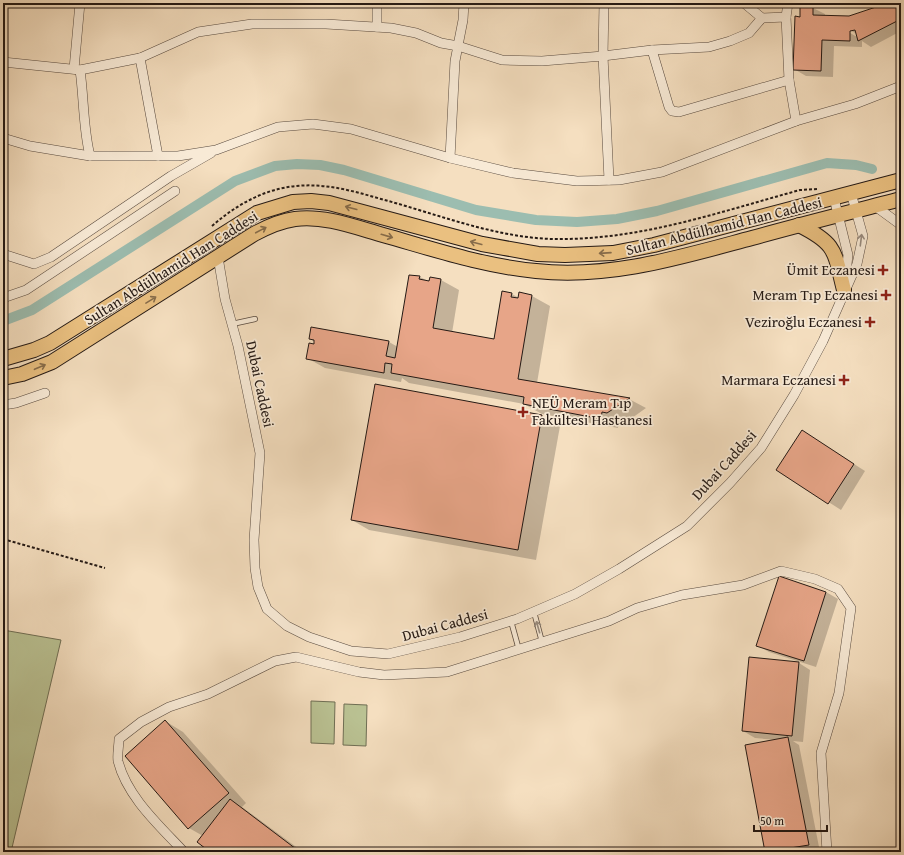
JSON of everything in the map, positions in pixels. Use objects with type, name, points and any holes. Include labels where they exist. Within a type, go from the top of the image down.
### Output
[{"type":"main road","name":"Sultan Abdülhamid Han Caddesi","points":[[3,359],[34,350],[50,343],[257,213],[293,202],[311,201],[349,207],[505,250],[565,255],[613,253],[654,245],[901,180]]},
{"type":"main road","name":"Sultan Abdülhamid Han Caddesi","points":[[3,378],[22,374],[52,362],[268,227],[289,220],[308,218],[348,225],[503,267],[538,272],[593,272],[638,267],[669,260],[901,199]]},
{"type":"main road","points":[[799,225],[828,243],[835,254],[844,290]]},
{"type":"street","points":[[80,3],[77,69],[85,109],[86,138],[90,156]]},
{"type":"street","points":[[376,27],[377,3]]},
{"type":"street","points":[[450,158],[454,61],[463,20],[464,3]]},
{"type":"street","points":[[604,3],[603,56],[609,180]]},
{"type":"street","points":[[744,3],[762,18],[786,17]]},
{"type":"street","points":[[788,3],[786,17],[789,80],[796,121]]},
{"type":"street","points":[[3,62],[77,69],[140,58],[198,32],[252,24],[326,24],[376,27],[416,32],[441,43],[458,46],[502,60],[542,61],[652,50],[709,47],[730,41],[749,33],[762,18]]},
{"type":"street","points":[[652,50],[669,107],[672,111],[678,112],[789,80]]},
{"type":"street","points":[[140,58],[158,156]]},
{"type":"street","points":[[3,254],[34,264],[51,257],[171,176],[216,150],[278,128],[313,124],[351,129],[450,158],[513,173],[576,181],[619,180],[662,172],[796,121],[855,104],[901,86]]},
{"type":"street","points":[[3,138],[30,146],[90,156],[178,156],[216,150]]},
{"type":"street","points":[[3,298],[26,290],[175,191]]},
{"type":"street","name":"Dubai Caddesi","points":[[218,258],[225,299],[232,324],[260,453],[254,540],[255,568],[258,587],[267,609],[287,626],[309,637],[351,651],[388,654],[460,637],[534,612],[575,594],[620,569],[673,537],[687,526],[730,483],[761,448],[794,395],[823,341],[844,290],[857,264],[863,236],[857,210],[851,193]]},
{"type":"street","name":"Dubai Caddesi","points":[[834,198],[848,255],[844,290]]},
{"type":"street","points":[[875,206],[901,225]]},
{"type":"street","points":[[3,405],[16,403],[45,393]]},
{"type":"street","points":[[184,852],[154,821],[127,784],[118,760],[119,739],[141,722],[169,707],[208,694],[276,661],[296,657],[359,672],[384,675],[447,672],[519,650],[609,620],[637,608],[682,594],[743,585],[781,571],[815,579],[838,589],[851,608],[839,693],[821,753],[827,852]]},
{"type":"lane","points":[[232,324],[255,319]]},
{"type":"lane","points":[[534,612],[542,642]]},
{"type":"lane","points":[[511,621],[519,650]]},
{"type":"path","points":[[3,539],[105,568]]},
{"type":"green space","points":[[3,630],[61,640],[11,852],[3,852]]},
{"type":"green space","points":[[311,701],[335,702],[334,744],[311,743]]},
{"type":"green space","points":[[344,704],[367,705],[366,746],[343,745]]},
{"type":"building","points":[[881,3],[901,3],[901,19],[858,41],[855,30],[850,31],[850,41],[822,40],[821,71],[793,70],[795,16],[800,17],[800,6],[813,7],[813,15],[849,16],[882,5]]},
{"type":"building","points":[[409,275],[420,276],[419,279],[429,281],[430,277],[441,279],[433,328],[494,339],[502,291],[512,293],[511,297],[518,298],[519,292],[532,295],[518,379],[630,398],[607,413],[602,412],[601,419],[523,404],[524,397],[391,373],[392,364],[385,363],[384,373],[306,359],[309,343],[314,344],[314,340],[309,339],[311,327],[389,341],[386,356],[395,358]]},
{"type":"building","points":[[375,384],[542,415],[518,550],[351,520]]},
{"type":"building","points":[[802,430],[854,464],[828,504],[776,470]]},
{"type":"building","points":[[779,576],[826,592],[804,661],[756,646]]},
{"type":"building","points":[[749,657],[799,662],[792,736],[742,731]]},
{"type":"building","points":[[165,720],[229,793],[188,829],[125,756]]},
{"type":"building","points":[[788,737],[809,845],[765,852],[745,745]]},
{"type":"building","points":[[230,799],[300,852],[210,852],[197,842]]},
{"type":"building","points":[[744,848],[744,852],[718,852]]},
{"type":"waterway","points":[[3,321],[32,310],[235,181],[275,166],[297,164],[320,165],[344,170],[476,210],[536,220],[577,222],[617,219],[657,211],[827,163],[856,165],[872,169]]},
{"type":"place","name":"Ümit Eczanesi","points":[[883,270]]},
{"type":"place","name":"Meram Tıp Eczanesi","points":[[886,295]]},
{"type":"place","name":"Veziroğlu Eczanesi","points":[[870,322]]},
{"type":"place","name":"Marmara Eczanesi","points":[[844,380]]},
{"type":"place","name":"NEÜ Meram Tıp Fakültesi Hastanesi","points":[[523,412]]}]
